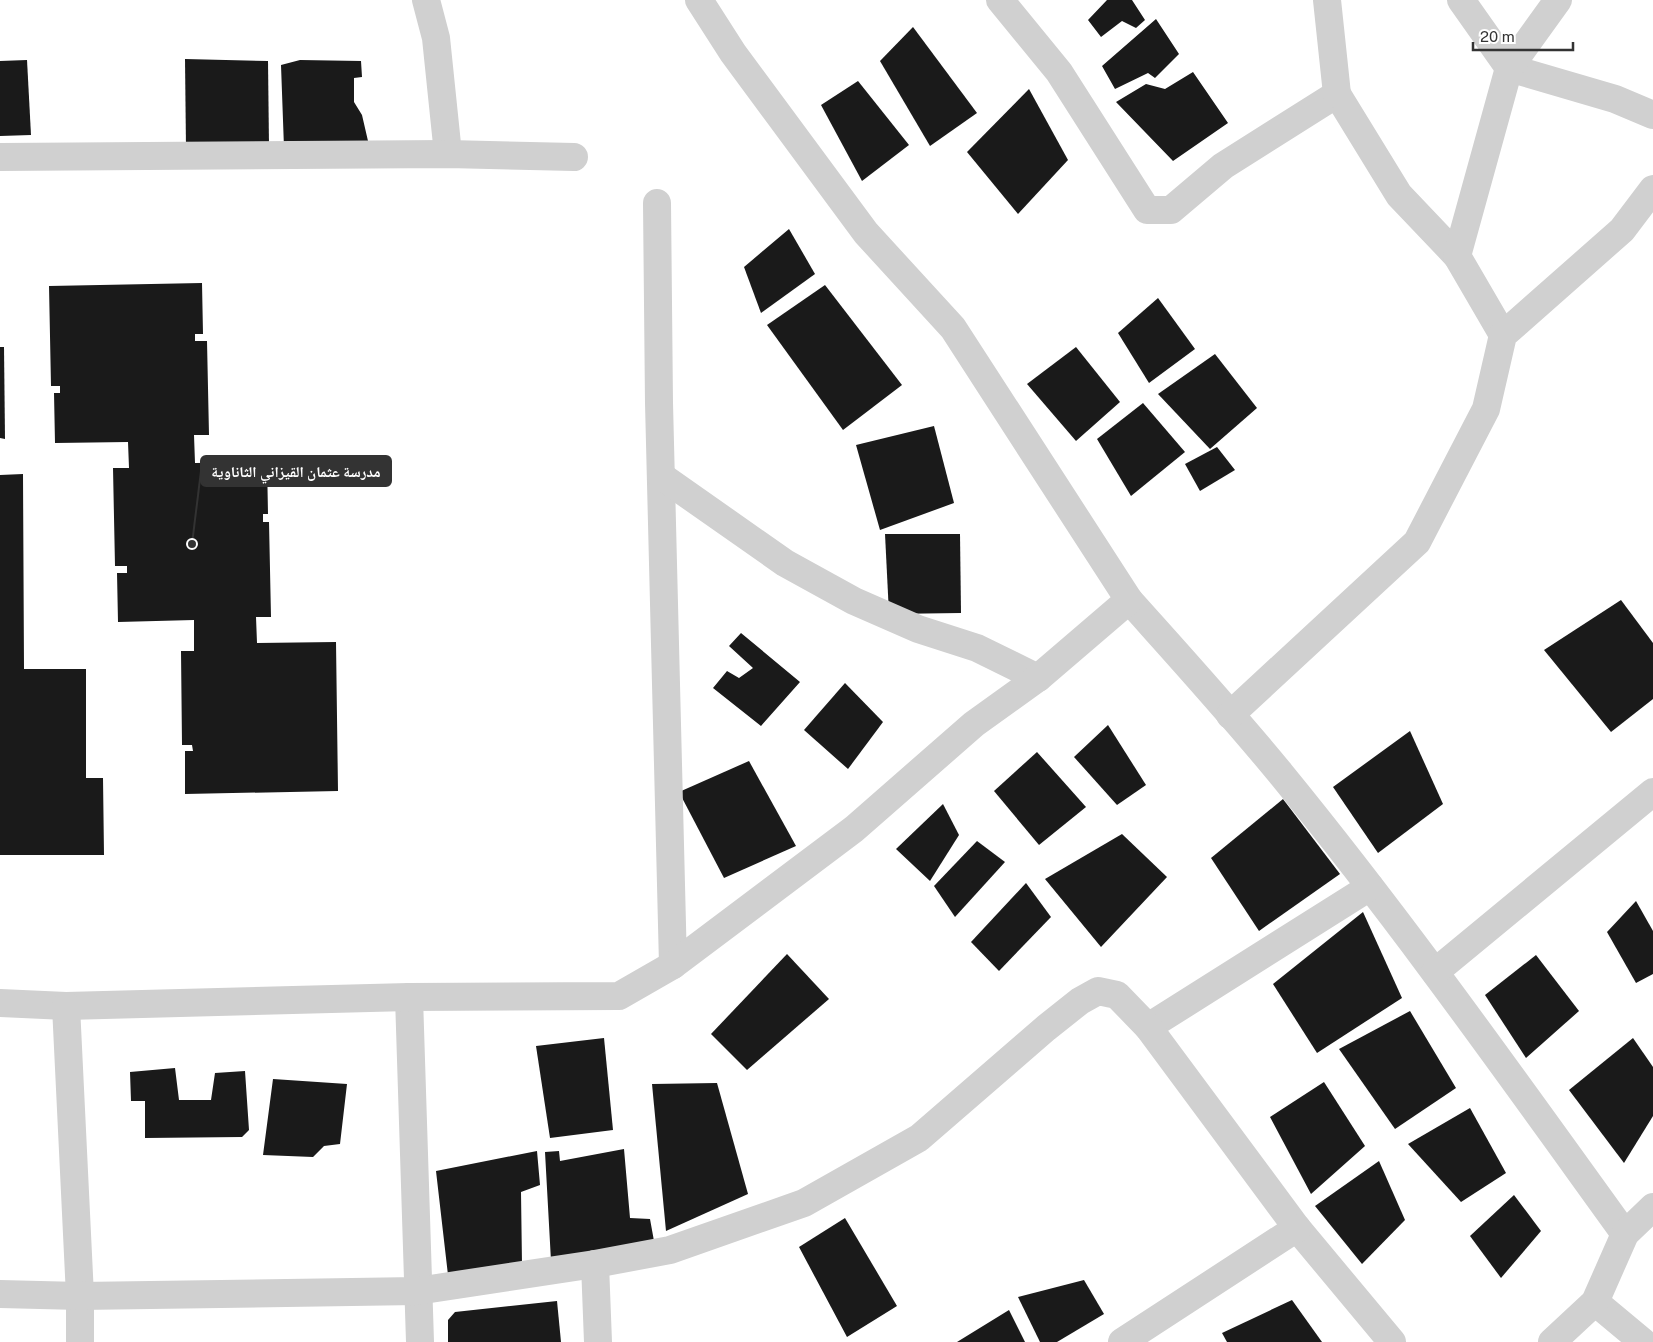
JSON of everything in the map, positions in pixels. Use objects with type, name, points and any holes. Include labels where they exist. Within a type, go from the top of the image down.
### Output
[{"type":"street","points":[[426,0],[436,38],[448,154]]},
{"type":"street","points":[[699,0],[733,53],[866,233],[953,328],[1129,600],[1280,774],[1370,887],[1435,972],[1625,1234]]},
{"type":"street","points":[[1000,0],[1059,72],[1147,210],[1171,210],[1223,166],[1337,94]]},
{"type":"street","points":[[1327,0],[1337,94],[1399,195],[1457,256],[1503,335]]},
{"type":"street","points":[[1461,0],[1509,68],[1615,99],[1653,115]]},
{"type":"street","points":[[1457,256],[1509,68],[1558,0]]},
{"type":"street","points":[[0,157],[448,154],[574,157]]},
{"type":"street","points":[[1230,715],[1418,542],[1486,409],[1503,335],[1622,230],[1653,189]]},
{"type":"street","points":[[657,202],[661,476],[673,965]]},
{"type":"street","points":[[661,476],[785,563],[854,601],[918,628],[977,648],[1038,678]]},
{"type":"street","points":[[0,1003],[66,1006],[409,997],[619,996],[673,965],[854,829],[974,724],[1038,678],[1129,600]]},
{"type":"street","points":[[1435,972],[1653,792]]},
{"type":"street","points":[[1148,1027],[1370,887]]},
{"type":"street","points":[[0,1294],[80,1296],[417,1291],[594,1264],[670,1250],[804,1203],[919,1138],[1046,1028],[1080,1001],[1098,991],[1117,995],[1148,1027],[1297,1228],[1392,1342]]},
{"type":"street","points":[[409,997],[420,1342]]},
{"type":"street","points":[[66,1006],[80,1296],[80,1342]]},
{"type":"street","points":[[1552,1342],[1595,1302],[1625,1234],[1653,1207]]},
{"type":"street","points":[[1122,1342],[1297,1228]]},
{"type":"street","points":[[594,1264],[598,1342]]},
{"type":"street","points":[[1595,1302],[1643,1342]]},
{"type":"building","points":[[1107,0],[1132,0],[1145,20],[1136,28],[1122,21],[1101,37],[1088,20]]},
{"type":"building","points":[[1156,19],[1179,54],[1155,78],[1148,73],[1115,89],[1102,66]]},
{"type":"building","points":[[913,27],[977,113],[930,146],[880,61]]},
{"type":"building","points":[[185,59],[268,61],[269,147],[186,149]]},
{"type":"building","points":[[27,60],[31,135],[0,136],[0,61]]},
{"type":"building","points":[[300,60],[361,61],[362,77],[354,78],[354,102],[362,115],[368,141],[284,148],[281,65]]},
{"type":"building","points":[[1193,72],[1228,123],[1173,161],[1116,102],[1146,84],[1165,89]]},
{"type":"building","points":[[858,81],[909,145],[862,181],[821,105]]},
{"type":"building","points":[[1029,89],[1068,160],[1018,214],[967,152]]},
{"type":"building","points":[[789,229],[815,274],[761,313],[744,267]]},
{"type":"building","points":[[202,283],[203,334],[195,334],[195,341],[207,341],[209,435],[194,435],[195,463],[267,462],[268,514],[263,514],[263,522],[269,522],[271,617],[256,617],[257,643],[336,642],[338,791],[185,794],[185,751],[193,751],[192,745],[182,745],[181,651],[194,651],[194,620],[118,622],[117,573],[127,573],[127,566],[115,566],[113,468],[129,468],[128,442],[55,443],[54,393],[60,393],[60,386],[51,386],[49,286]]},
{"type":"building","points":[[825,285],[902,385],[843,430],[767,325]]},
{"type":"building","points":[[1158,298],[1195,349],[1149,383],[1118,333]]},
{"type":"building","points":[[0,347],[4,347],[5,439],[0,438]]},
{"type":"building","points":[[1076,347],[1120,402],[1076,441],[1027,384]]},
{"type":"building","points":[[1215,354],[1257,408],[1210,449],[1158,394]]},
{"type":"building","points":[[1143,403],[1185,452],[1131,496],[1097,439]]},
{"type":"building","points":[[934,426],[954,503],[880,530],[856,445]]},
{"type":"building","points":[[1217,447],[1235,470],[1200,491],[1185,464]]},
{"type":"building","points":[[23,474],[24,669],[86,669],[86,778],[103,778],[104,855],[0,855],[0,475]]},
{"type":"building","points":[[885,534],[960,534],[961,613],[889,614]]},
{"type":"building","points":[[1621,600],[1653,643],[1653,699],[1611,732],[1544,650]]},
{"type":"building","points":[[741,633],[800,682],[761,726],[713,688],[727,671],[739,678],[753,668],[729,646]]},
{"type":"building","points":[[845,683],[883,722],[848,769],[804,730]]},
{"type":"building","points":[[1108,725],[1146,785],[1117,805],[1074,757]]},
{"type":"building","points":[[1410,731],[1443,804],[1378,853],[1333,787]]},
{"type":"building","points":[[1037,752],[1086,807],[1039,845],[994,791]]},
{"type":"building","points":[[749,761],[796,846],[724,878],[679,792]]},
{"type":"building","points":[[1283,799],[1340,874],[1259,931],[1211,858]]},
{"type":"building","points":[[943,804],[959,835],[930,881],[896,849]]},
{"type":"building","points":[[1122,834],[1167,877],[1101,947],[1045,879]]},
{"type":"building","points":[[977,841],[1005,862],[955,917],[934,886]]},
{"type":"building","points":[[1026,883],[1051,917],[999,971],[971,942]]},
{"type":"building","points":[[1636,901],[1653,931],[1653,974],[1636,983],[1607,932]]},
{"type":"building","points":[[1363,912],[1402,998],[1317,1053],[1273,984]]},
{"type":"building","points":[[787,954],[829,999],[747,1070],[711,1034]]},
{"type":"building","points":[[1536,955],[1579,1011],[1526,1058],[1485,995]]},
{"type":"building","points":[[1410,1011],[1456,1088],[1395,1129],[1339,1049]]},
{"type":"building","points":[[604,1038],[613,1130],[550,1138],[536,1046]]},
{"type":"building","points":[[1633,1038],[1653,1067],[1653,1116],[1624,1163],[1569,1090]]},
{"type":"building","points":[[175,1068],[179,1100],[211,1100],[215,1073],[245,1071],[249,1130],[242,1137],[145,1138],[145,1101],[131,1101],[130,1072]]},
{"type":"building","points":[[273,1079],[347,1084],[340,1144],[324,1146],[313,1157],[263,1155]]},
{"type":"building","points":[[1324,1082],[1365,1146],[1311,1194],[1270,1117]]},
{"type":"building","points":[[717,1083],[748,1194],[666,1231],[652,1084]]},
{"type":"building","points":[[1470,1108],[1506,1173],[1461,1202],[1408,1144]]},
{"type":"building","points":[[624,1149],[630,1218],[650,1219],[654,1241],[551,1261],[545,1152],[559,1151],[560,1161]]},
{"type":"building","points":[[537,1151],[540,1185],[521,1192],[522,1265],[448,1275],[436,1171]]},
{"type":"building","points":[[1379,1161],[1405,1220],[1362,1264],[1315,1206]]},
{"type":"building","points":[[1514,1195],[1541,1231],[1501,1278],[1470,1236]]},
{"type":"building","points":[[845,1218],[897,1306],[847,1337],[799,1247]]},
{"type":"building","points":[[1084,1280],[1104,1314],[1057,1342],[1040,1342],[1018,1297]]},
{"type":"building","points":[[1292,1300],[1322,1342],[1227,1342],[1222,1333]]},
{"type":"building","points":[[557,1301],[561,1342],[448,1342],[448,1320],[455,1312]]},
{"type":"building","points":[[1009,1310],[1025,1342],[957,1342]]},
{"type":"place","name":"مدرسة عثمان القيزاني الثاناوية","points":[[192,544]]}]
